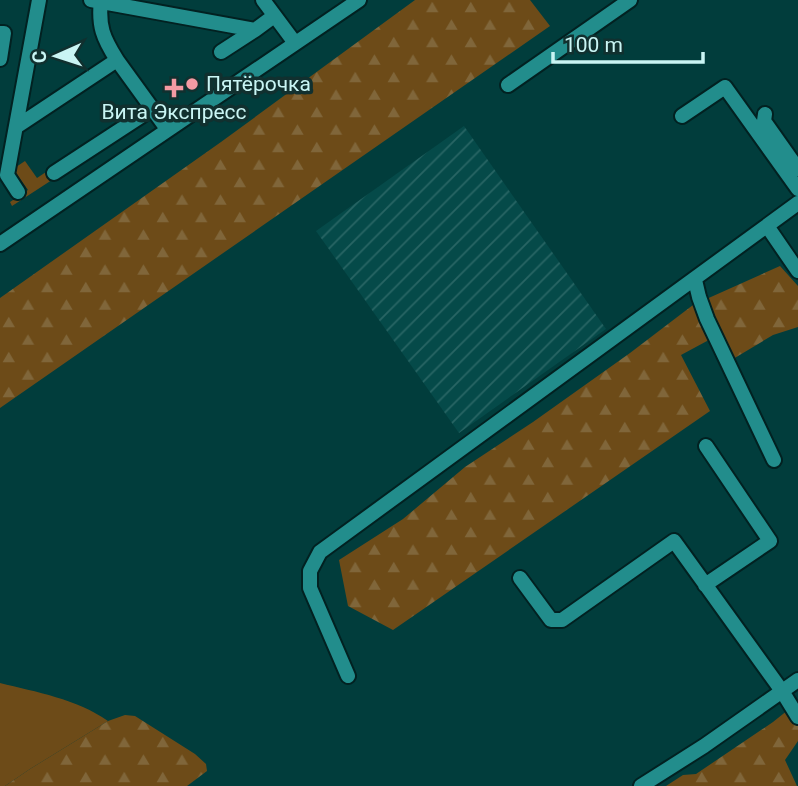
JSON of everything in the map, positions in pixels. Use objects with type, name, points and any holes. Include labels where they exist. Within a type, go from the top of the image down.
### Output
[{"type":"street","points":[[18,192],[7,175],[39,0]]},
{"type":"street","points":[[167,130],[107,46],[99,21],[98,0],[255,30]]},
{"type":"street","points":[[263,0],[295,43]]},
{"type":"street","points":[[0,244],[359,0]]},
{"type":"street","points":[[508,85],[630,0]]},
{"type":"street","points":[[221,52],[274,16]]},
{"type":"street","points":[[0,33],[4,33],[0,59]]},
{"type":"street","points":[[16,127],[117,60]]},
{"type":"street","points":[[682,116],[725,87],[798,188]]},
{"type":"street","points":[[54,173],[152,109]]},
{"type":"street","points":[[765,114],[765,121],[798,169]]},
{"type":"street","points":[[348,676],[310,588],[310,571],[320,552],[798,203]]},
{"type":"street","points":[[766,226],[798,271]]},
{"type":"street","points":[[695,280],[707,319],[774,460]]},
{"type":"street","points":[[705,585],[770,541],[706,446]]},
{"type":"street","points":[[520,578],[551,620],[562,620],[674,541],[798,717]]},
{"type":"street","points":[[641,786],[704,746],[798,680]]},
{"type":"shaded area","points":[[464,126],[606,329],[459,433],[316,231]]},
{"type":"green space","points":[[415,0],[530,0],[550,26],[0,408],[0,298],[221,142]]},
{"type":"green space","points":[[25,161],[37,178],[49,170],[55,178],[12,206],[10,202],[28,190],[13,169]]},
{"type":"green space","points":[[780,266],[798,286],[798,327],[773,335],[733,359],[720,334],[681,355],[710,411],[393,630],[348,606],[339,560],[403,519],[465,467],[533,422],[693,305]]},
{"type":"green space","points":[[0,683],[70,702],[108,721],[5,786],[0,786]]},
{"type":"green space","points":[[798,702],[798,741],[785,760],[797,786],[666,786],[683,775],[696,774]]},
{"type":"green space","points":[[125,715],[135,716],[195,754],[206,764],[207,771],[187,786],[5,786],[108,721]]},
{"type":"place","name":"Пятёрочка","points":[[192,84]]},
{"type":"place","name":"Вита Экспресс","points":[[174,88]]}]
